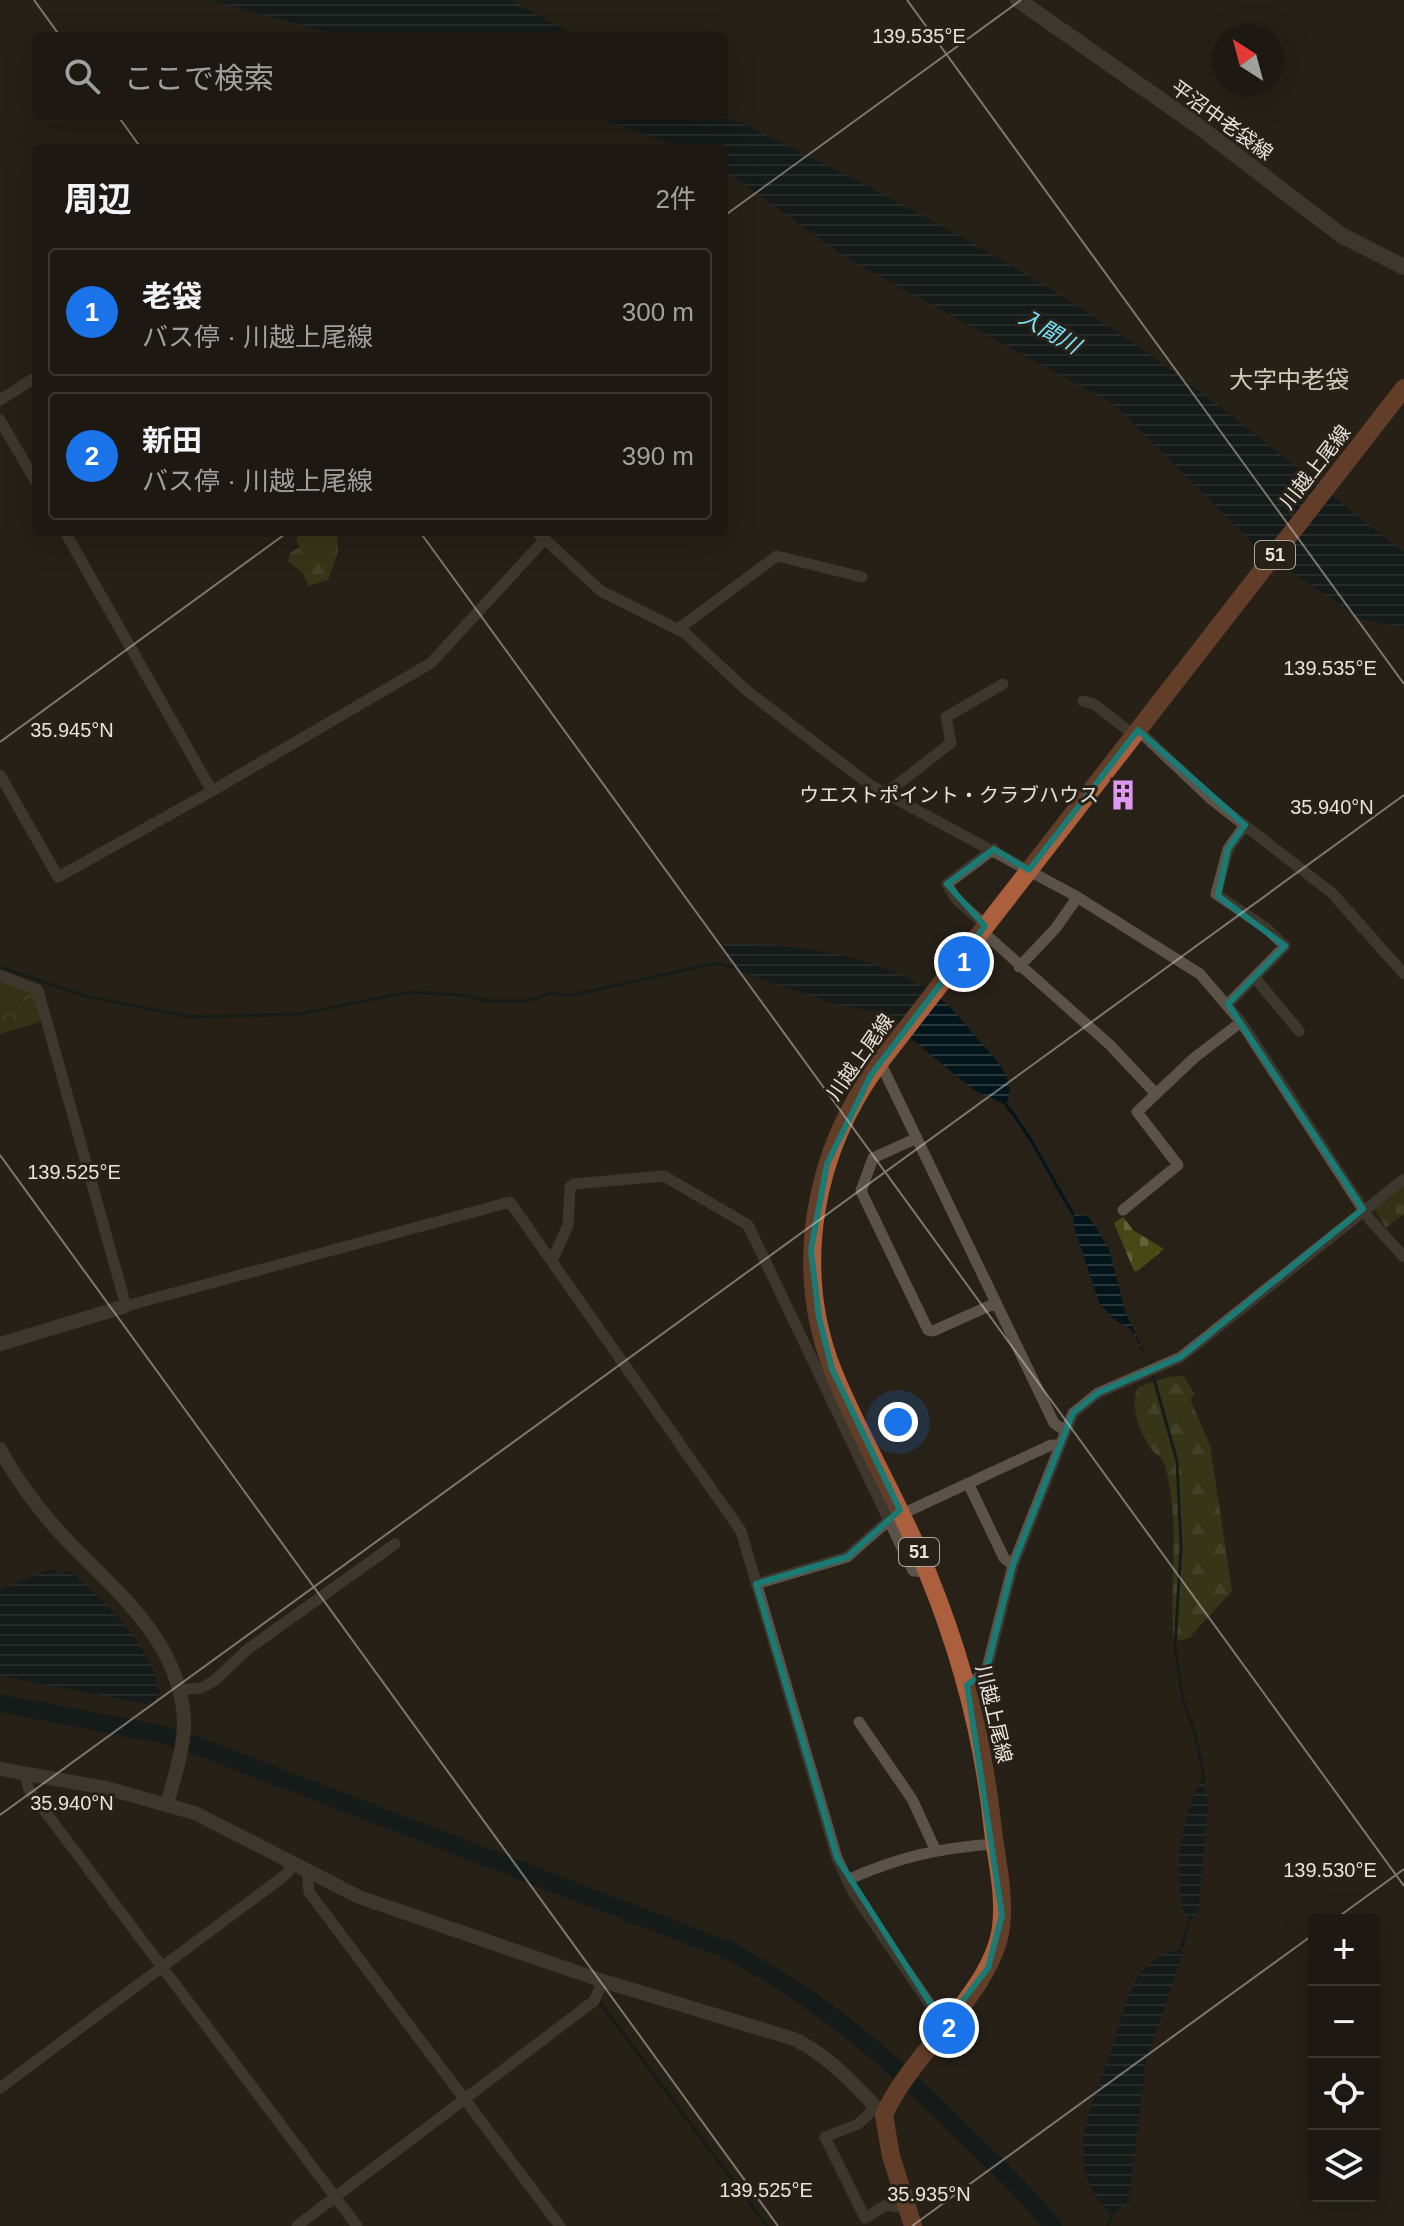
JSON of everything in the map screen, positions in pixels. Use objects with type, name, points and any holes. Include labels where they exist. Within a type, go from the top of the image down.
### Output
[{"type":"main road","name":"平沼中老袋線","points":[[1018,0],[1172,107],[1341,235],[1404,267]]},
{"type":"main road","name":"川越上尾線","points":[[880,2111],[900,2090],[988,1968],[999,1940],[1002,1915],[984,1765],[967,1685],[928,1572],[895,1517],[832,1369],[817,1308],[812,1262],[813,1226],[827,1164],[846,1115],[880,1062],[1404,388]]},
{"type":"main road","points":[[880,2111],[913,2226]]},
{"type":"street","points":[[0,400],[32,380]]},
{"type":"street","points":[[0,420],[32,475]]},
{"type":"street","points":[[67,536],[212,791]]},
{"type":"street","points":[[0,775],[58,877],[431,663],[541,536],[601,591],[678,629],[746,690],[885,794],[994,849],[1188,965],[1228,1004],[1363,1209],[1404,1257]]},
{"type":"street","points":[[678,629],[777,556],[862,577]]},
{"type":"street","points":[[885,794],[951,743],[946,717],[1003,684]]},
{"type":"street","points":[[1083,701],[1139,729],[1155,749],[1342,902],[1404,974]]},
{"type":"street","points":[[1228,1004],[1256,979],[1285,946],[1266,928],[1216,894],[1228,849],[1245,825]]},
{"type":"street","points":[[994,849],[947,884],[955,898],[1019,967],[1110,1045],[1156,1094]]},
{"type":"street","points":[[1019,967],[1055,929],[1077,898]]},
{"type":"street","points":[[0,975],[38,990],[126,1306]]},
{"type":"street","points":[[1256,979],[1299,1031]]},
{"type":"street","points":[[1123,1210],[1178,1165],[1136,1115],[1194,1058],[1241,1022]]},
{"type":"street","points":[[880,1062],[1054,1423],[1065,1431]]},
{"type":"street","points":[[917,1138],[873,1158],[861,1191],[876,1224],[928,1330],[933,1331],[996,1303]]},
{"type":"street","points":[[552,1261],[568,1225],[570,1187],[574,1184],[664,1176],[748,1225],[895,1517]]},
{"type":"street","points":[[967,1685],[986,1672],[1013,1565],[1073,1413],[1086,1400],[1181,1357],[1404,1179]]},
{"type":"street","points":[[0,1344],[126,1306],[510,1202],[741,1531],[830,1836],[847,1880],[944,2025]]},
{"type":"street","points":[[756,1584],[847,1557],[895,1517],[1051,1445],[1059,1445]]},
{"type":"street","points":[[0,1449],[45,1515],[159,1640],[179,1690],[183,1730],[181,1752],[167,1804]]},
{"type":"street","points":[[968,1483],[1004,1558],[1013,1565]]},
{"type":"street","points":[[179,1690],[201,1688],[214,1681],[248,1649],[395,1544]]},
{"type":"street","points":[[859,1722],[912,1799],[935,1849]]},
{"type":"street","points":[[0,1769],[167,1804],[195,1813],[371,1902],[603,1981],[794,2039],[837,2065],[880,2111],[825,2137],[865,2218],[886,2205],[906,2208]]},
{"type":"street","points":[[25,1773],[29,1790],[357,2226]]},
{"type":"street","points":[[847,1880],[884,1864],[935,1849],[995,1844]]},
{"type":"street","points":[[0,2088],[161,1966],[284,1876],[301,1867]]},
{"type":"street","points":[[301,1867],[309,1892],[560,2226]]},
{"type":"street","points":[[297,2226],[594,2001],[603,1981]]},
{"type":"highlighted area","points":[[1138,730],[1245,825],[1228,849],[1218,896],[1285,946],[1228,1004],[1363,1209],[1181,1357],[1098,1393],[1073,1413],[1013,1565],[986,1672],[967,1685],[1002,1915],[988,1968],[944,2025],[837,1858],[756,1584],[847,1557],[900,1510],[832,1369],[819,1317],[811,1250],[827,1164],[871,1075],[985,926],[947,884],[994,849],[1029,870]]},
{"type":"green space","points":[[298,536],[337,536],[338,552],[328,580],[308,586],[303,573],[288,562],[290,553],[300,547],[296,541]]},
{"type":"green space","points":[[0,979],[34,993],[43,1021],[0,1034]]},
{"type":"green space","points":[[1404,1186],[1404,1214],[1386,1228],[1374,1209]]},
{"type":"green space","points":[[1123,1217],[1133,1230],[1164,1249],[1138,1271],[1134,1271],[1114,1223]]},
{"type":"green space","points":[[1184,1376],[1195,1395],[1190,1399],[1210,1445],[1232,1591],[1189,1638],[1174,1642],[1173,1530],[1169,1485],[1163,1461],[1152,1450],[1140,1428],[1135,1403],[1138,1387],[1169,1377]]},
{"type":"water","points":[[209,0],[511,0],[568,32],[327,32]]},
{"type":"water","name":"入間川","points":[[728,119],[741,123],[920,214],[1008,263],[1134,343],[1404,552],[1404,628],[1361,619],[1259,550],[1113,404],[848,259],[728,173],[728,144],[671,144],[604,120]]},
{"type":"water","points":[[725,944],[779,946],[838,955],[868,962],[920,985],[948,1005],[1000,1066],[1008,1080],[1006,1105],[975,1091],[878,1011],[838,1005],[738,971],[723,950]]},
{"type":"water","points":[[1073,1214],[1089,1217],[1109,1249],[1125,1311],[1150,1365],[1131,1329],[1112,1318],[1099,1302],[1074,1227]]},
{"type":"water","points":[[53,1568],[57,1574],[71,1571],[137,1640],[155,1674],[159,1692],[154,1702],[146,1704],[0,1676],[0,1590]]},
{"type":"water","points":[[1204,1775],[1208,1811],[1199,1908],[1197,1916],[1191,1919],[1185,1915],[1181,1899],[1179,1862],[1184,1825]]},
{"type":"water","points":[[1181,1949],[1183,1953],[1146,2062],[1129,2202],[1112,2215],[1096,2196],[1087,2177],[1083,2157],[1088,2116],[1131,1989],[1149,1964]]},
{"type":"waterway","points":[[0,967],[89,997],[192,1017],[299,1014],[409,992],[461,995],[489,1001],[528,1001],[552,993],[569,996],[716,963],[735,968]]},
{"type":"waterway","points":[[1006,1105],[1073,1214]]},
{"type":"waterway","points":[[1150,1365],[1177,1461],[1181,1547],[1175,1647],[1183,1700],[1195,1733],[1204,1777]]},
{"type":"waterway","points":[[0,1703],[160,1734],[195,1745],[730,1951],[797,1991],[882,2056],[999,2168],[1053,2226]]},
{"type":"waterway","points":[[1181,1949],[1191,1916]]},
{"type":"waterway","points":[[601,2004],[767,2226]]},
{"type":"waterway","points":[[1108,2226],[1112,2215]]},
{"type":"place","name":"ウエストポイント・クラブハウス","points":[[1123,795]]},
{"type":"place","name":"老袋","points":[[964,962]]},
{"type":"place","name":"新田","points":[[949,2028]]},
{"type":"district","name":"大字中老袋","points":[[1289,380]]}]
